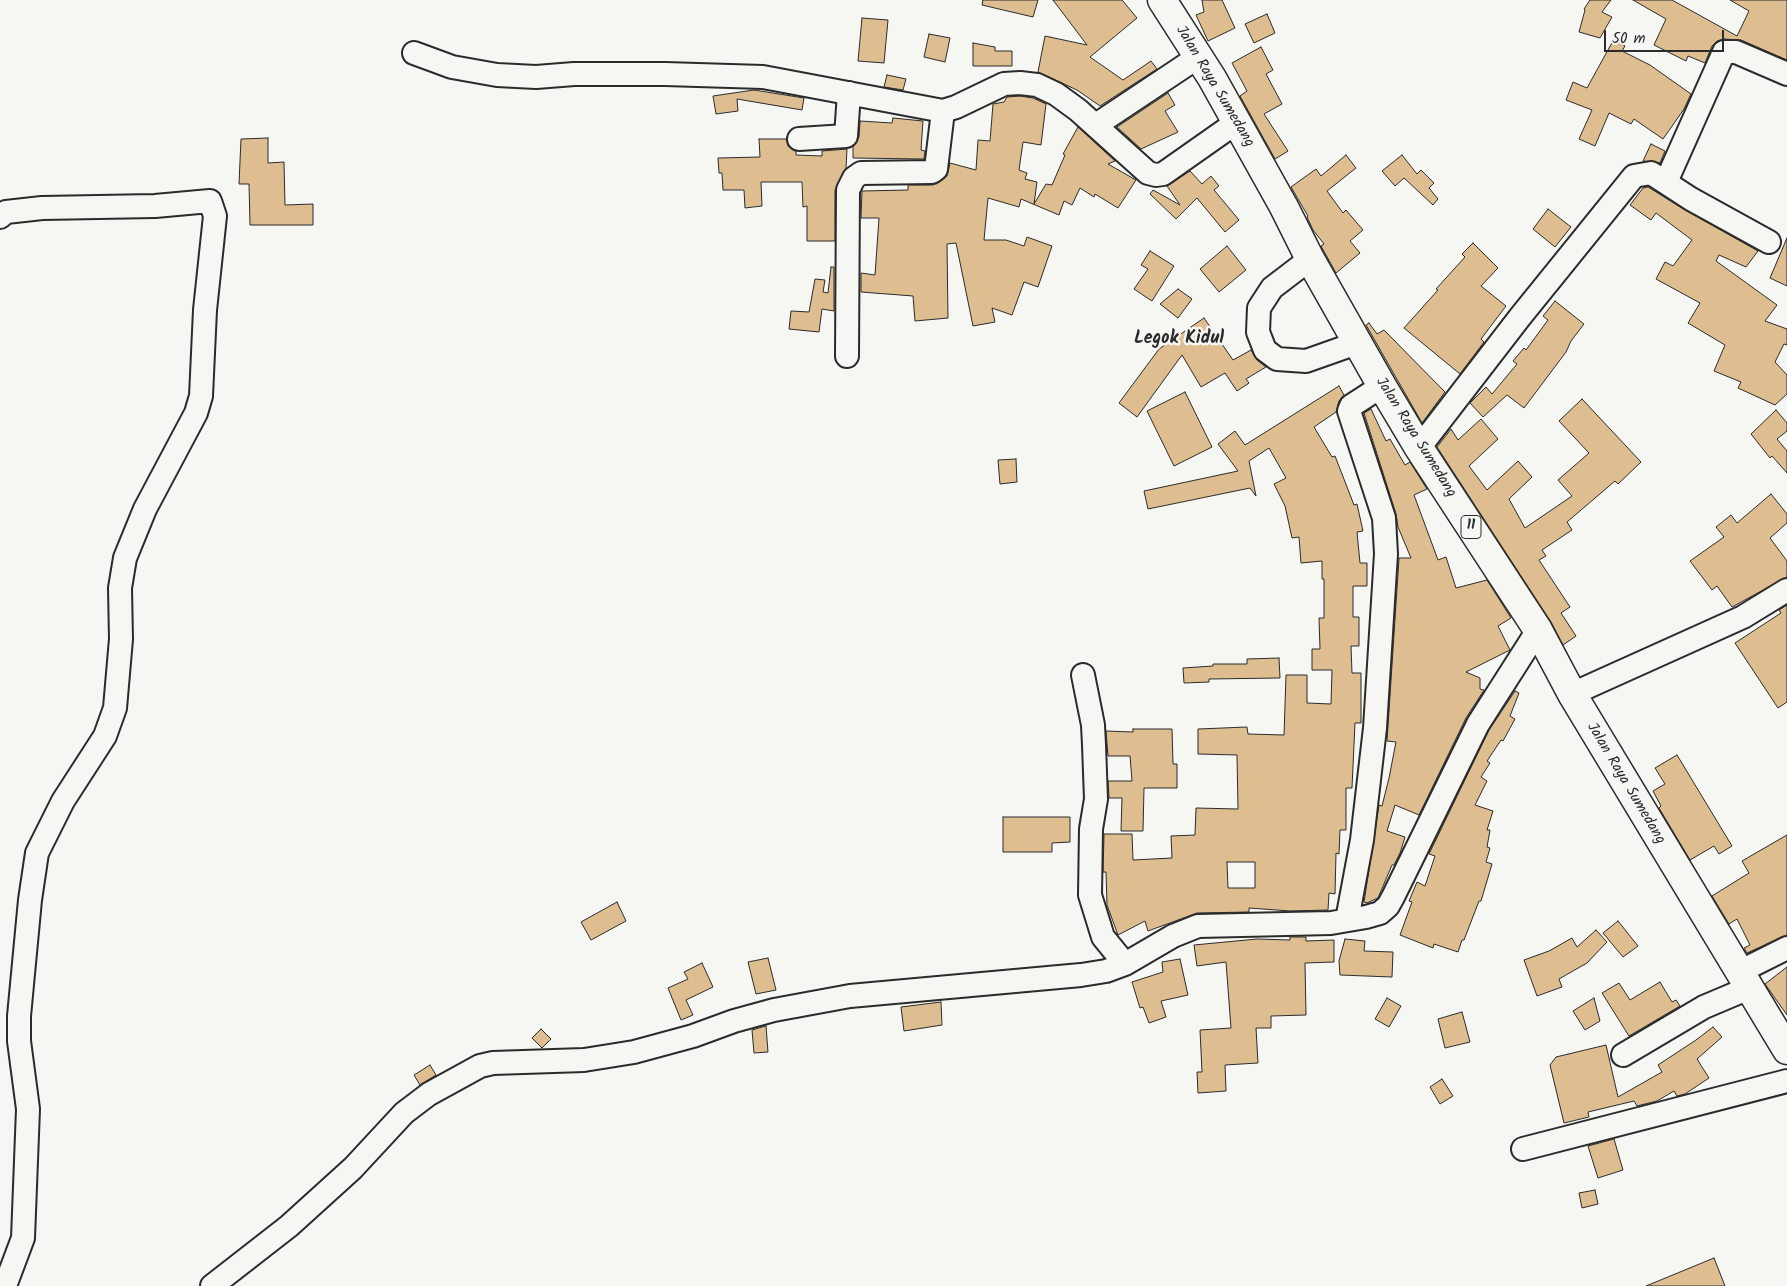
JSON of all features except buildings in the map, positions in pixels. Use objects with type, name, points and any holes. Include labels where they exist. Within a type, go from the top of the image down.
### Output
[{"type":"highway","name":"Jalan Raya Sumedang","points":[[1162,0],[1237,122],[1310,260],[1382,386],[1419,448],[1538,630],[1572,694],[1787,1050]]},
{"type":"street","points":[[1666,182],[1724,52],[1736,52],[1787,74]]},
{"type":"street","points":[[414,53],[452,68],[497,75],[536,77],[574,74],[716,74],[763,77],[943,111],[956,107],[996,87],[1020,83],[1037,85],[1056,94],[1096,126],[1148,173],[1156,175],[1164,174],[1237,122]]},
{"type":"street","points":[[1096,126],[1198,57]]},
{"type":"street","points":[[799,139],[846,136],[849,93]]},
{"type":"street","points":[[848,356],[848,190],[854,178],[861,173],[932,172],[936,169],[943,111]]},
{"type":"street","points":[[1419,448],[1520,317],[1634,176],[1651,173],[1691,199],[1769,242]]},
{"type":"street","points":[[0,217],[6,212],[42,208],[155,206],[210,201],[215,216],[205,310],[201,396],[196,413],[145,509],[125,558],[120,588],[121,639],[115,708],[105,736],[63,801],[37,853],[29,909],[19,1041],[28,1109],[23,1238],[5,1286]]},
{"type":"street","points":[[1310,260],[1272,288],[1259,308],[1258,332],[1265,350],[1277,359],[1306,362],[1357,343]]},
{"type":"street","points":[[1347,920],[1362,840],[1375,728],[1386,554],[1384,518],[1349,411],[1351,406],[1382,386]]},
{"type":"street","points":[[1572,694],[1743,617],[1787,590]]},
{"type":"street","points":[[212,1286],[289,1226],[353,1168],[404,1113],[438,1088],[480,1066],[493,1063],[584,1060],[634,1052],[693,1036],[734,1021],[774,1010],[850,996],[1081,975],[1106,971],[1125,964],[1172,936],[1198,926],[1330,923],[1366,918],[1380,913],[1388,906],[1478,724],[1538,630]]},
{"type":"street","points":[[1083,675],[1093,725],[1095,754],[1096,799],[1091,829],[1090,895],[1103,937],[1125,964]]},
{"type":"street","points":[[1623,1055],[1704,1007],[1787,948]]},
{"type":"street","points":[[1523,1149],[1787,1081]]},
{"type":"district","name":"Legok Kidul","points":[[1179,340]]}]
